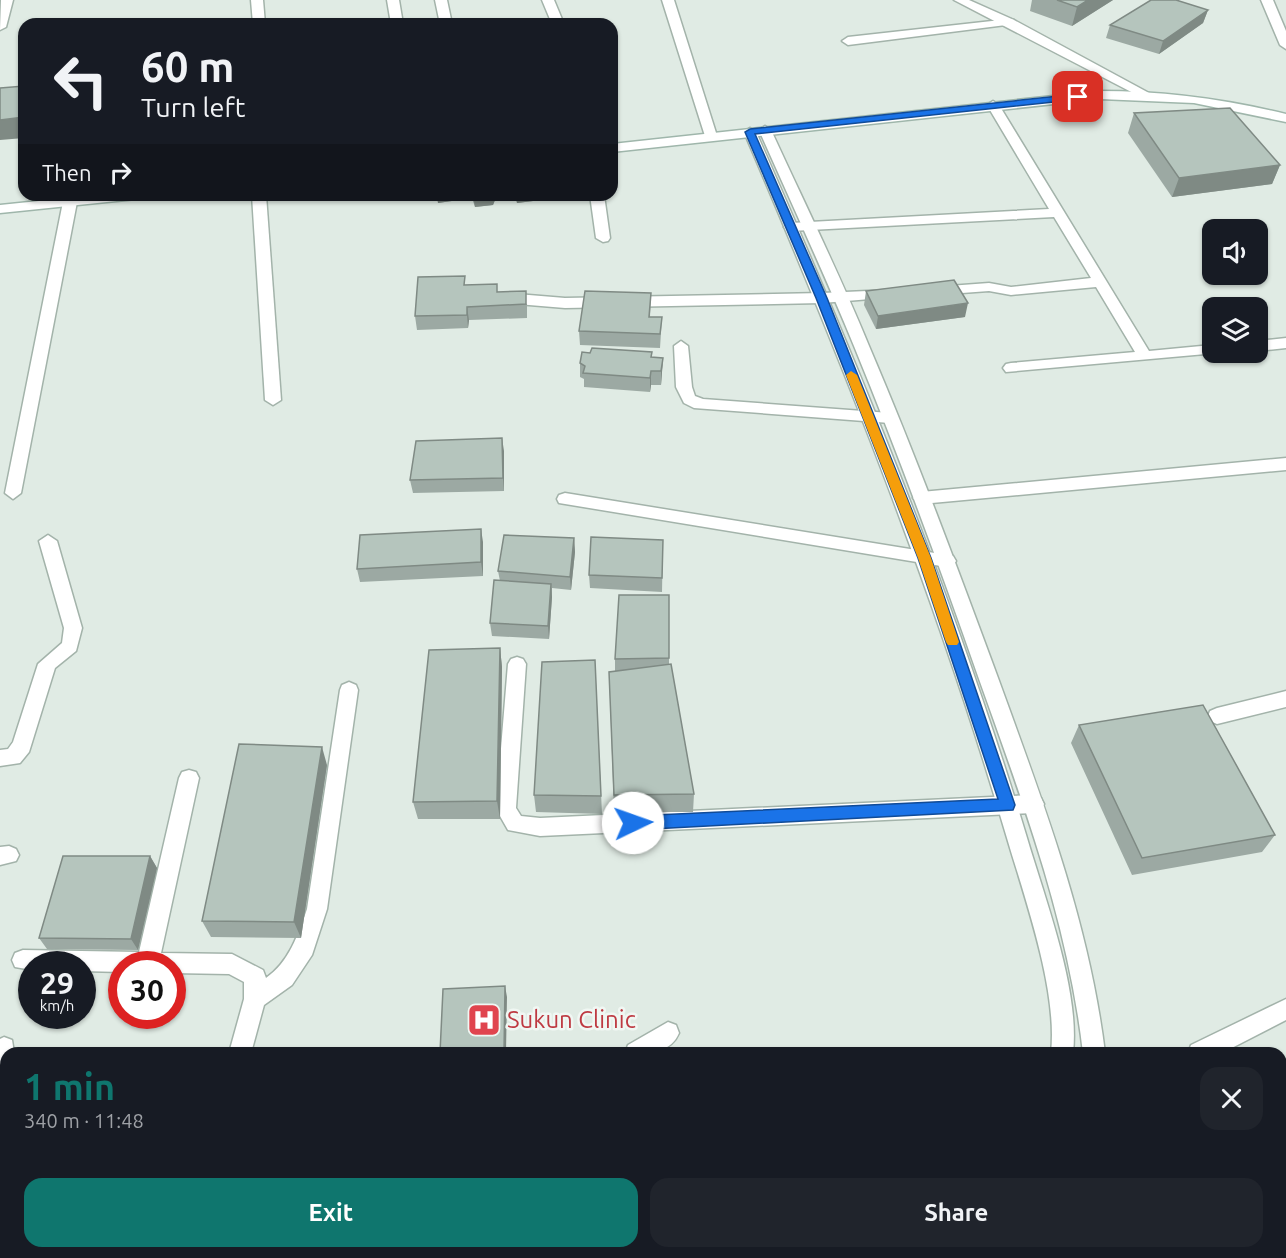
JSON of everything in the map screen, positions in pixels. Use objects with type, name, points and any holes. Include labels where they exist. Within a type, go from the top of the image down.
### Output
[{"type":"street","points":[[0,27],[7,0]]},
{"type":"street","points":[[257,0],[258,18]]},
{"type":"street","points":[[393,0],[396,18]]},
{"type":"street","points":[[441,0],[445,18]]},
{"type":"street","points":[[548,0],[556,18]]},
{"type":"street","points":[[668,0],[711,136]]},
{"type":"street","points":[[960,0],[1010,22],[1143,93]]},
{"type":"street","points":[[1267,0],[1286,45]]},
{"type":"street","points":[[848,41],[1010,22]]},
{"type":"street","points":[[618,147],[993,105],[1143,93],[1254,109],[1286,118]]},
{"type":"street","points":[[993,105],[1145,356]]},
{"type":"street","points":[[757,131],[800,227],[841,297],[947,561],[1034,804],[1078,946],[1093,1047]]},
{"type":"street","points":[[0,209],[79,201]]},
{"type":"street","points":[[259,201],[273,400]]},
{"type":"street","points":[[598,201],[603,238]]},
{"type":"street","points":[[13,493],[70,202]]},
{"type":"street","points":[[800,227],[1059,213]]},
{"type":"street","points":[[800,227],[822,298],[924,558],[1007,805],[1049,946],[1064,1034],[1063,1047]]},
{"type":"street","points":[[490,294],[510,300],[565,303],[822,298],[989,287],[1011,291],[1100,282]]},
{"type":"street","points":[[1268,345],[1286,343]]},
{"type":"street","points":[[681,346],[684,387],[689,399],[700,404],[890,418]]},
{"type":"street","points":[[1011,368],[1202,351]]},
{"type":"street","points":[[921,498],[1286,464]]},
{"type":"street","points":[[565,499],[947,561]]},
{"type":"street","points":[[0,758],[13,757],[22,746],[46,664],[70,646],[73,639],[73,628],[48,541]]},
{"type":"street","points":[[517,664],[506,809],[515,824],[540,828],[1034,804]]},
{"type":"street","points":[[255,999],[284,978],[304,948],[317,909],[349,690]]},
{"type":"street","points":[[1217,716],[1286,699]]},
{"type":"street","points":[[150,951],[189,778]]},
{"type":"street","points":[[186,963],[232,964],[255,977],[255,999],[242,1047]]},
{"type":"street","points":[[1211,1047],[1284,1012]]},
{"type":"street","points":[[646,1047],[668,1033]]},
{"type":"building","points":[[1057,0],[1088,0],[1077,7]]},
{"type":"building","points":[[1151,0],[1176,0],[1208,10],[1163,41],[1110,25]]},
{"type":"building","points":[[18,86],[18,118],[0,120],[0,88]]},
{"type":"building","points":[[1230,108],[1280,165],[1179,178],[1134,113]]},
{"type":"building","points":[[465,276],[464,285],[497,284],[497,292],[526,291],[526,304],[467,307],[467,315],[415,316],[418,277]]},
{"type":"building","points":[[954,280],[968,303],[878,316],[866,291]]},
{"type":"building","points":[[585,291],[651,293],[649,317],[662,317],[660,334],[579,331]]},
{"type":"building","points":[[592,348],[652,352],[651,357],[663,358],[661,371],[651,371],[650,378],[583,373],[585,366],[580,363],[582,352],[590,353]]},
{"type":"building","points":[[502,438],[503,478],[410,480],[416,441]]},
{"type":"building","points":[[481,529],[481,562],[357,569],[360,535]]},
{"type":"building","points":[[504,535],[574,538],[570,577],[498,571]]},
{"type":"building","points":[[591,537],[663,540],[662,578],[589,575]]},
{"type":"building","points":[[494,580],[551,584],[548,626],[490,623]]},
{"type":"building","points":[[619,595],[669,595],[669,658],[615,659]]},
{"type":"building","points":[[500,648],[497,801],[413,802],[429,650]]},
{"type":"building","points":[[595,660],[601,796],[534,795],[542,662]]},
{"type":"building","points":[[671,664],[694,794],[614,795],[609,672]]},
{"type":"building","points":[[1203,705],[1275,835],[1142,858],[1079,725]]},
{"type":"building","points":[[239,744],[322,747],[294,922],[202,921]]},
{"type":"building","points":[[63,856],[150,856],[131,939],[39,938]]},
{"type":"building","points":[[505,986],[504,1047],[440,1047],[443,989]]},
{"type":"slow traffic","points":[[851,375],[924,558],[953,642]]},
{"type":"place","name":"Sukun Clinic","points":[[484,1020]]},
{"type":"route","points":[[633,823],[1007,805],[924,558],[822,298],[750,132],[1078,97]]}]
